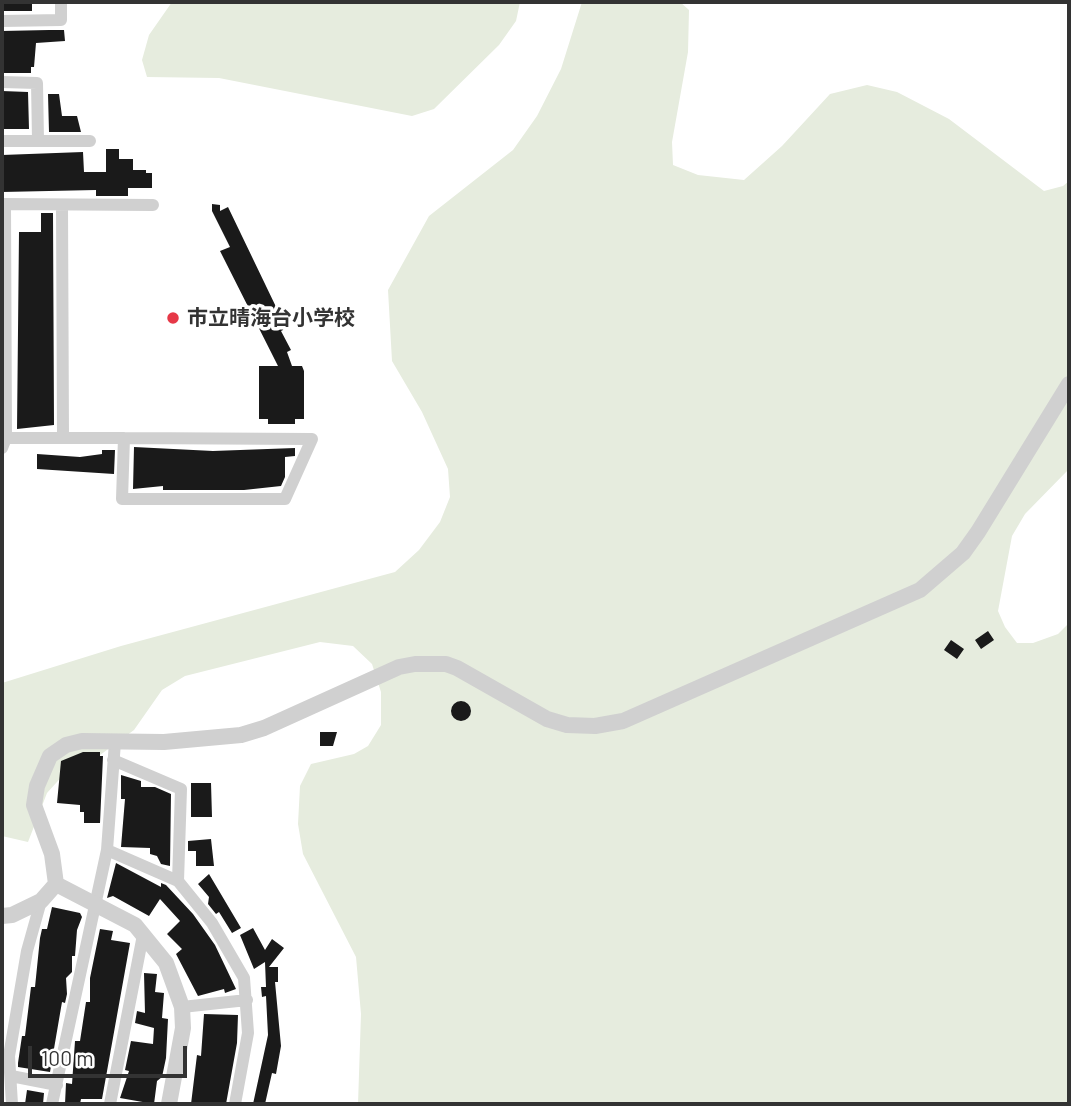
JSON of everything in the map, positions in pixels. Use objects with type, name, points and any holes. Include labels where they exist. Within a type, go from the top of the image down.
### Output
[{"type":"street","points":[[2,20],[61,20],[61,2]]},
{"type":"street","points":[[2,82],[37,83],[38,140]]},
{"type":"street","points":[[2,141],[90,141]]},
{"type":"street","points":[[124,438],[122,499],[285,499],[312,439],[63,437],[4,443],[3,204],[153,205]]},
{"type":"street","points":[[62,205],[63,437]]},
{"type":"street","points":[[2,916],[12,915],[41,901],[56,884],[52,854],[34,805],[37,786],[50,756],[66,745],[82,741],[115,743],[241,735],[264,729],[399,667],[415,664],[457,668],[547,719],[567,725],[595,726],[623,721],[920,590],[962,553],[978,532],[1069,384]]},
{"type":"street","points":[[52,1104],[107,850],[115,743]]},
{"type":"street","points":[[113,760],[181,789],[178,881]]},
{"type":"street","points":[[107,850],[178,881],[212,923],[244,978],[248,1033],[236,1104]]},
{"type":"street","points":[[56,884],[135,925],[166,962],[182,1007],[182,1039],[169,1104]]},
{"type":"street","points":[[12,1104],[9,1056],[27,950],[41,901]]},
{"type":"street","points":[[110,1104],[143,935]]},
{"type":"street","points":[[182,1007],[247,1000]]},
{"type":"street","points":[[11,1076],[57,1085]]},
{"type":"shaded area","points":[[172,2],[520,2],[516,21],[499,45],[434,109],[412,116],[219,78],[147,77],[142,60],[149,35]]},
{"type":"shaded area","points":[[582,2],[680,2],[689,10],[688,52],[672,142],[673,165],[698,175],[744,180],[782,146],[830,94],[867,85],[897,92],[949,119],[1044,191],[1063,186],[1069,181],[1069,469],[1025,514],[1012,536],[998,611],[1005,627],[1017,643],[1033,643],[1058,634],[1069,623],[1069,1104],[358,1104],[361,1014],[356,957],[303,854],[298,824],[300,786],[311,764],[354,754],[368,746],[381,725],[381,692],[372,664],[353,646],[320,642],[185,676],[162,690],[134,730],[96,758],[66,772],[47,793],[28,842],[2,836],[2,683],[121,646],[395,572],[419,550],[440,522],[450,497],[448,469],[422,412],[392,361],[388,290],[429,216],[513,150],[537,116],[561,69]]},
{"type":"building","points":[[3,2],[32,2],[32,11],[3,11]]},
{"type":"building","points":[[64,30],[65,41],[36,43],[31,73],[2,73],[2,31]]},
{"type":"building","points":[[2,91],[28,92],[29,129],[2,129]]},
{"type":"building","points":[[48,94],[59,94],[62,116],[77,116],[81,132],[49,132]]},
{"type":"building","points":[[106,149],[119,149],[119,159],[133,159],[133,170],[152,173],[152,188],[128,188],[128,196],[96,196],[96,190],[2,192],[2,155],[83,152],[84,172],[106,172]]},
{"type":"building","points":[[212,204],[220,205],[220,211],[228,207],[278,311],[282,309],[291,326],[281,331],[291,350],[287,352],[292,366],[302,366],[304,371],[304,419],[295,419],[295,424],[268,424],[268,419],[259,419],[259,366],[278,366],[220,251],[230,247],[212,211]]},
{"type":"building","points":[[41,213],[53,213],[54,425],[17,429],[19,232],[41,232]]},
{"type":"building","points":[[134,447],[213,451],[295,448],[295,456],[285,457],[285,477],[281,486],[244,490],[163,490],[163,486],[133,489]]},
{"type":"building","points":[[102,450],[115,450],[114,474],[37,469],[37,454],[80,457],[102,454]]},
{"type":"building","points":[[988,631],[994,640],[981,649],[975,640]]},
{"type":"building","points":[[951,640],[964,649],[957,659],[944,650]]},
{"type":"building","points":[[457,701],[465,701],[471,711],[465,721],[457,721],[451,715],[451,707]]},
{"type":"building","points":[[320,732],[337,732],[333,746],[320,746]]},
{"type":"building","points":[[83,752],[100,752],[100,756],[103,756],[100,823],[84,823],[84,812],[80,812],[80,805],[57,803],[61,761]]},
{"type":"building","points":[[121,775],[141,781],[141,787],[155,787],[171,794],[170,866],[161,864],[157,856],[150,854],[150,848],[121,847],[125,799],[121,799]]},
{"type":"building","points":[[191,783],[211,783],[212,817],[191,817]]},
{"type":"building","points":[[211,839],[214,866],[196,866],[196,851],[188,851],[188,841]]},
{"type":"building","points":[[116,863],[161,887],[161,883],[166,885],[193,914],[215,945],[236,989],[225,993],[224,989],[198,996],[176,954],[182,949],[167,934],[180,921],[160,899],[149,916],[113,896],[107,898]]},
{"type":"building","points":[[209,874],[241,928],[232,933],[219,912],[216,914],[208,904],[209,897],[198,884]]},
{"type":"building","points":[[52,907],[80,913],[82,917],[77,930],[75,956],[72,956],[72,972],[66,978],[67,994],[65,1003],[62,1002],[50,1072],[18,1067],[18,1063],[22,1036],[25,1036],[31,987],[35,987],[40,938],[42,929],[47,929]]},
{"type":"building","points":[[253,928],[265,950],[272,939],[284,948],[269,967],[278,967],[278,982],[275,982],[281,1046],[276,1074],[272,1073],[265,1104],[253,1104],[268,1035],[266,996],[262,997],[261,987],[266,987],[265,962],[254,969],[240,935]]},
{"type":"building","points":[[100,929],[113,931],[111,940],[130,943],[102,1099],[81,1099],[80,1104],[65,1104],[66,1083],[72,1084],[75,1041],[80,1041],[86,1002],[90,1002],[90,978]]},
{"type":"building","points":[[144,973],[157,974],[155,992],[164,993],[162,1018],[168,1019],[166,1058],[162,1077],[157,1081],[154,1104],[120,1098],[129,1071],[125,1070],[131,1041],[153,1044],[154,1028],[135,1023],[137,1011],[145,1013]]},
{"type":"building","points":[[204,1014],[238,1015],[237,1043],[226,1104],[191,1104],[197,1055],[201,1056]]},
{"type":"building","points":[[27,1090],[44,1093],[43,1104],[25,1104]]},
{"type":"place","name":"市立晴海台小学校","points":[[173,318]]}]
